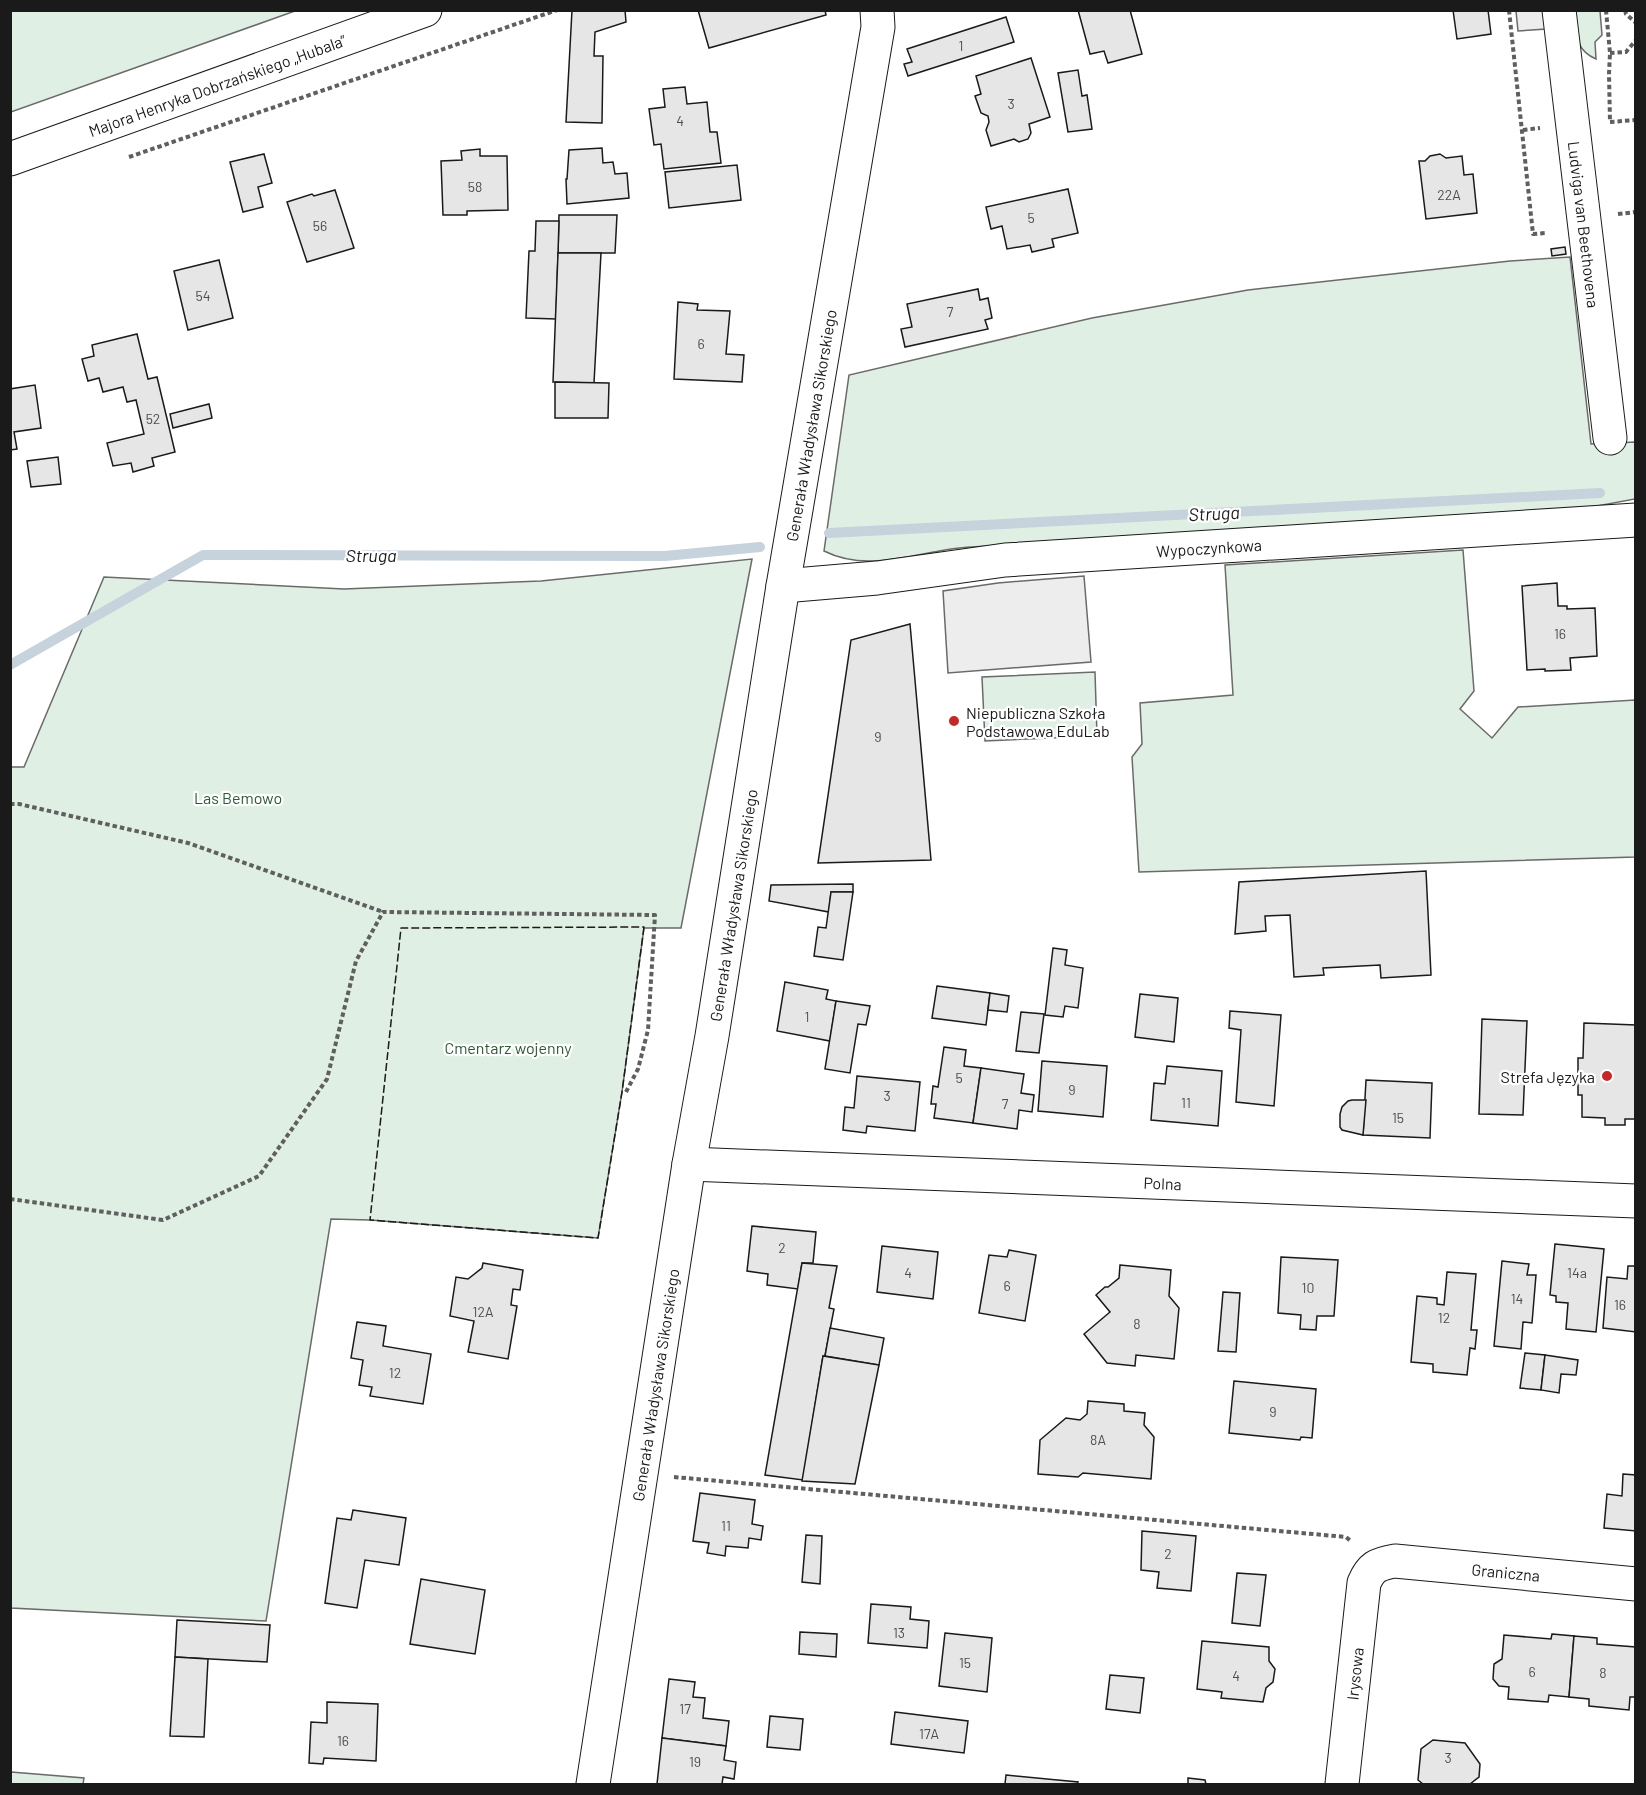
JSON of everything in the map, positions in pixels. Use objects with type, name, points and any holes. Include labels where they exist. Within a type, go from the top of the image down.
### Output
[{"type":"street","name":"Majora Henryka Dobrzańskiego „Hubala”","points":[[10,159],[425,10]]},
{"type":"street","name":"Ludviga van Beethovena","points":[[1559,10],[1610,438]]},
{"type":"street","name":"Generała Władysława Sikorskiego","points":[[593,1785],[689,1164],[714,1024],[783,586],[881,16]]},
{"type":"street","name":"Wypoczynkowa","points":[[783,586],[877,578],[1005,560],[1635,520]]},
{"type":"street","name":"Polna","points":[[689,1164],[1635,1201]]},
{"type":"street","name":"Graniczna","points":[[1376,1566],[1395,1561],[1635,1584]]},
{"type":"street","name":"Irysowa","points":[[1342,1785],[1364,1583],[1368,1574],[1376,1566]]},
{"type":"path","points":[[121,159],[557,10]]},
{"type":"path","points":[[1509,10],[1533,234],[1546,233]]},
{"type":"path","points":[[1606,10],[1610,53],[1610,122],[1635,120]]},
{"type":"path","points":[[1625,10],[1635,23]]},
{"type":"path","points":[[1610,53],[1626,52],[1635,40]]},
{"type":"path","points":[[1614,214],[1635,212]]},
{"type":"path","points":[[10,804],[188,843],[383,912],[655,915],[648,1030],[638,1069],[626,1092]]},
{"type":"path","points":[[10,1199],[163,1220],[259,1176],[327,1079],[356,961],[383,912]]},
{"type":"path","points":[[640,1474],[1346,1537],[1376,1566]]},
{"type":"green space","points":[[11,10],[295,10],[295,11],[11,112]]},
{"type":"green space","points":[[1572,11],[1600,11],[1602,35],[1595,42],[1596,59],[1584,51],[1577,39]]},
{"type":"green space","points":[[1570,257],[1591,444],[1635,442],[1635,499],[1581,509],[971,547],[879,561],[842,558],[824,551],[849,375],[1092,318],[1248,290],[1510,261]]},
{"type":"green space","points":[[1463,550],[1474,691],[1460,709],[1492,738],[1518,707],[1635,700],[1635,857],[1139,872],[1132,757],[1142,744],[1140,703],[1233,695],[1225,565]]},
{"type":"green space","name":"Las Bemowo","points":[[752,559],[681,928],[644,928],[622,1092],[598,1238],[331,1219],[266,1621],[11,1608],[11,767],[24,767],[104,577],[344,589],[541,581]]},
{"type":"green space","points":[[1095,672],[1097,736],[985,741],[982,677]]},
{"type":"green space","points":[[11,1772],[84,1778],[83,1784],[11,1784]]},
{"type":"shaded area","points":[[1516,11],[1544,11],[1546,29],[1518,31]]},
{"type":"shaded area","points":[[1084,576],[1091,662],[948,673],[943,591],[998,583]]},
{"type":"building","points":[[572,10],[625,10],[626,22],[595,32],[594,56],[603,56],[602,123],[566,122]]},
{"type":"building","points":[[698,10],[825,10],[826,15],[709,48]]},
{"type":"building","points":[[1078,10],[1130,10],[1142,54],[1108,63],[1104,51],[1090,54]]},
{"type":"building","points":[[1453,10],[1488,10],[1491,34],[1457,39]]},
{"type":"building","points":[[1006,17],[1014,42],[908,76],[904,64],[912,62],[907,49]]},
{"type":"building","points":[[1031,58],[1050,117],[1029,124],[1031,133],[1028,139],[1019,142],[1014,139],[991,146],[986,130],[989,122],[988,116],[981,113],[975,96],[981,94],[976,76]]},
{"type":"building","points":[[1078,70],[1082,96],[1087,95],[1092,129],[1068,132],[1058,73]]},
{"type":"building","points":[[685,87],[687,104],[707,102],[710,132],[717,132],[721,163],[664,169],[661,144],[654,145],[649,109],[665,107],[663,89]]},
{"type":"building","points":[[602,148],[603,163],[613,162],[615,174],[627,173],[629,198],[567,204],[566,179],[569,150]]},
{"type":"building","points":[[480,149],[480,156],[507,156],[508,210],[467,211],[467,215],[443,215],[441,161],[462,160],[461,151]]},
{"type":"building","points":[[264,154],[272,183],[258,187],[263,207],[243,212],[230,162]]},
{"type":"building","points":[[1440,154],[1446,158],[1462,156],[1464,175],[1473,174],[1477,213],[1426,219],[1419,161],[1425,161],[1430,156]]},
{"type":"building","points":[[737,165],[741,200],[669,208],[665,172]]},
{"type":"building","points":[[1068,189],[1078,233],[1052,239],[1054,247],[1032,252],[1030,245],[1007,249],[1002,226],[991,229],[986,207]]},
{"type":"building","points":[[335,190],[354,248],[307,262],[287,202]]},
{"type":"building","points":[[559,215],[617,215],[615,253],[558,253]]},
{"type":"building","points":[[536,221],[559,221],[556,319],[526,318],[529,251],[535,251]]},
{"type":"building","points":[[1565,247],[1566,254],[1552,256],[1551,249]]},
{"type":"building","points":[[558,253],[601,253],[594,383],[553,382]]},
{"type":"building","points":[[219,260],[233,318],[188,330],[174,271]]},
{"type":"building","points":[[978,289],[980,300],[988,298],[992,318],[985,320],[988,329],[905,347],[901,329],[912,327],[907,304]]},
{"type":"building","points":[[678,302],[698,304],[697,310],[730,311],[726,354],[744,355],[742,382],[674,379]]},
{"type":"building","points":[[137,334],[148,379],[157,377],[175,452],[152,458],[154,466],[133,472],[131,463],[113,466],[107,443],[144,434],[136,400],[127,402],[123,387],[103,392],[99,378],[88,381],[82,359],[94,356],[92,345]]},
{"type":"building","points":[[555,382],[609,383],[608,418],[555,418]]},
{"type":"building","points":[[35,385],[41,428],[14,432],[17,449],[10,450],[10,389]]},
{"type":"building","points":[[209,404],[212,418],[173,428],[170,414]]},
{"type":"building","points":[[58,457],[61,484],[31,487],[27,461]]},
{"type":"building","points":[[1557,583],[1558,606],[1567,606],[1567,609],[1595,608],[1597,656],[1570,658],[1571,670],[1527,670],[1522,586]]},
{"type":"building","points":[[910,624],[931,860],[818,863],[851,640]]},
{"type":"building","points":[[1426,871],[1431,975],[1381,978],[1380,965],[1323,968],[1324,975],[1294,977],[1290,915],[1265,916],[1266,931],[1235,934],[1239,882]]},
{"type":"building","points":[[853,884],[853,892],[831,892],[829,912],[769,901],[771,885]]},
{"type":"building","points":[[831,892],[853,892],[843,960],[814,956],[818,927],[826,928]]},
{"type":"building","points":[[1053,948],[1067,950],[1065,965],[1083,968],[1078,1008],[1065,1006],[1063,1017],[1045,1015]]},
{"type":"building","points":[[785,982],[828,990],[826,999],[836,1001],[830,1041],[777,1031]]},
{"type":"building","points":[[937,986],[990,993],[986,1025],[932,1018]]},
{"type":"building","points":[[990,993],[1009,996],[1007,1012],[988,1010]]},
{"type":"building","points":[[1140,994],[1178,998],[1174,1042],[1135,1037]]},
{"type":"building","points":[[836,1001],[870,1006],[866,1025],[858,1024],[850,1073],[825,1069]]},
{"type":"building","points":[[1230,1011],[1281,1015],[1274,1106],[1236,1102],[1241,1030],[1229,1028]]},
{"type":"building","points":[[1021,1012],[1044,1014],[1039,1053],[1016,1051]]},
{"type":"building","points":[[1482,1019],[1527,1021],[1523,1115],[1479,1114]]},
{"type":"building","name":"Strefa Języka","points":[[1584,1023],[1636,1025],[1636,1119],[1625,1119],[1625,1125],[1605,1125],[1605,1118],[1582,1117],[1582,1095],[1578,1095],[1578,1058],[1583,1058]]},
{"type":"building","points":[[944,1047],[966,1050],[964,1066],[981,1068],[973,1123],[934,1118],[936,1104],[931,1104],[933,1086],[938,1087]]},
{"type":"building","points":[[1042,1061],[1107,1066],[1103,1117],[1038,1111]]},
{"type":"building","points":[[1167,1066],[1222,1071],[1218,1126],[1151,1120],[1154,1083],[1165,1084]]},
{"type":"building","points":[[981,1068],[1024,1074],[1021,1093],[1034,1095],[1032,1112],[1019,1110],[1017,1129],[973,1123]]},
{"type":"building","points":[[857,1076],[920,1082],[915,1131],[867,1126],[866,1133],[843,1130],[845,1107],[854,1108]]},
{"type":"building","points":[[1366,1080],[1432,1083],[1430,1138],[1363,1135]]},
{"type":"building","points":[[1352,1100],[1366,1100],[1363,1135],[1342,1130],[1340,1127],[1342,1107]]},
{"type":"building","points":[[752,1226],[816,1232],[813,1263],[802,1263],[798,1289],[767,1285],[768,1274],[747,1271]]},
{"type":"building","points":[[1555,1244],[1604,1249],[1596,1332],[1566,1329],[1568,1303],[1556,1302],[1556,1296],[1550,1295]]},
{"type":"building","points":[[882,1246],[938,1252],[933,1299],[877,1292]]},
{"type":"building","points":[[1009,1250],[1036,1255],[1025,1321],[979,1313],[989,1255],[1007,1257]]},
{"type":"building","points":[[1281,1257],[1338,1260],[1334,1316],[1317,1316],[1316,1330],[1300,1329],[1301,1315],[1278,1313]]},
{"type":"building","points":[[1502,1261],[1529,1264],[1527,1275],[1536,1275],[1532,1323],[1523,1322],[1521,1349],[1494,1346]]},
{"type":"building","points":[[483,1263],[523,1270],[520,1290],[513,1289],[511,1305],[517,1306],[508,1359],[468,1352],[474,1321],[450,1316],[456,1277],[468,1279],[482,1268]]},
{"type":"building","points":[[802,1263],[837,1266],[829,1308],[834,1309],[825,1356],[823,1356],[803,1480],[765,1475]]},
{"type":"building","points":[[1120,1265],[1171,1270],[1169,1296],[1179,1308],[1174,1359],[1136,1355],[1135,1366],[1107,1363],[1084,1334],[1110,1312],[1096,1295],[1119,1278]]},
{"type":"building","points":[[1628,1266],[1636,1266],[1636,1332],[1603,1328],[1607,1277],[1627,1279]]},
{"type":"building","points":[[1447,1272],[1476,1274],[1471,1330],[1477,1330],[1475,1349],[1470,1348],[1467,1375],[1433,1372],[1433,1364],[1411,1362],[1417,1296],[1437,1298],[1437,1304],[1444,1305]]},
{"type":"building","points":[[1223,1292],[1240,1293],[1236,1352],[1218,1351]]},
{"type":"building","points":[[357,1322],[386,1326],[383,1346],[431,1354],[423,1404],[370,1396],[372,1387],[359,1385],[363,1360],[351,1358]]},
{"type":"building","points":[[830,1328],[884,1338],[879,1365],[825,1356]]},
{"type":"building","points":[[1525,1353],[1545,1355],[1541,1390],[1520,1388]]},
{"type":"building","points":[[1545,1355],[1578,1360],[1576,1375],[1561,1374],[1559,1393],[1541,1390]]},
{"type":"building","points":[[823,1356],[879,1365],[855,1484],[802,1481]]},
{"type":"building","points":[[1234,1381],[1316,1389],[1312,1438],[1301,1437],[1300,1440],[1229,1433]]},
{"type":"building","points":[[1088,1401],[1124,1404],[1124,1411],[1145,1413],[1144,1425],[1154,1437],[1151,1479],[1083,1473],[1078,1477],[1038,1474],[1040,1440],[1066,1418],[1080,1420],[1087,1414]]},
{"type":"building","points":[[1623,1474],[1636,1475],[1636,1531],[1604,1528],[1607,1494],[1622,1496]]},
{"type":"building","points":[[700,1493],[755,1500],[752,1524],[763,1526],[761,1540],[749,1538],[748,1548],[726,1546],[725,1556],[707,1553],[709,1543],[693,1541]]},
{"type":"building","points":[[353,1510],[406,1518],[399,1565],[365,1560],[357,1608],[325,1603],[337,1518],[351,1520]]},
{"type":"building","points":[[1142,1531],[1196,1536],[1191,1591],[1157,1588],[1159,1572],[1141,1570]]},
{"type":"building","points":[[806,1535],[822,1536],[820,1584],[802,1582]]},
{"type":"building","points":[[1237,1573],[1266,1575],[1260,1626],[1232,1623]]},
{"type":"building","points":[[421,1579],[485,1590],[475,1654],[410,1644]]},
{"type":"building","points":[[871,1604],[911,1607],[910,1619],[929,1621],[927,1648],[868,1643]]},
{"type":"building","points":[[177,1620],[270,1625],[267,1662],[175,1657]]},
{"type":"building","points":[[800,1632],[837,1634],[836,1657],[799,1654]]},
{"type":"building","points":[[945,1633],[992,1638],[987,1692],[939,1686]]},
{"type":"building","points":[[1552,1634],[1574,1636],[1569,1697],[1549,1695],[1548,1702],[1508,1699],[1509,1687],[1499,1686],[1493,1679],[1494,1664],[1502,1659],[1504,1635],[1551,1639]]},
{"type":"building","points":[[1574,1636],[1597,1638],[1597,1644],[1636,1647],[1636,1697],[1630,1697],[1629,1710],[1589,1706],[1589,1699],[1569,1697]]},
{"type":"building","points":[[1202,1641],[1269,1647],[1269,1661],[1275,1669],[1273,1682],[1266,1688],[1263,1702],[1221,1698],[1222,1692],[1197,1689]]},
{"type":"building","points":[[175,1657],[208,1659],[204,1737],[170,1736]]},
{"type":"building","points":[[1110,1675],[1144,1678],[1140,1713],[1106,1709]]},
{"type":"building","points":[[669,1679],[695,1682],[693,1697],[705,1698],[703,1718],[729,1721],[726,1746],[662,1738]]},
{"type":"building","points":[[327,1702],[378,1704],[376,1761],[324,1758],[323,1764],[309,1763],[311,1722],[327,1723]]},
{"type":"building","points":[[895,1712],[968,1721],[964,1753],[891,1744]]},
{"type":"building","points":[[770,1716],[803,1719],[800,1750],[767,1747]]},
{"type":"building","points":[[662,1738],[726,1746],[724,1760],[736,1762],[734,1779],[723,1777],[722,1784],[657,1784]]},
{"type":"building","points":[[1433,1740],[1465,1743],[1480,1764],[1479,1777],[1470,1784],[1423,1784],[1418,1780],[1421,1749]]},
{"type":"building","points":[[1006,1775],[1078,1782],[1077,1784],[1005,1784]]},
{"type":"building","points":[[1188,1778],[1205,1780],[1206,1784],[1188,1784]]},
{"type":"waterway","name":"Struga","points":[[829,533],[1600,493]]},
{"type":"waterway","name":"Struga","points":[[10,665],[203,555],[665,556],[760,547]]},
{"type":"fence","points":[[644,927],[622,1092],[598,1238],[370,1220],[401,928],[644,927]]},
{"type":"place","name":"Niepubliczna Szkoła Podstawowa EduLab","points":[[954,721]]},
{"type":"place","name":"Strefa Języka","points":[[1607,1076]]},
{"type":"park label","name":"Cmentarz wojenny","points":[[508,1047]]}]
